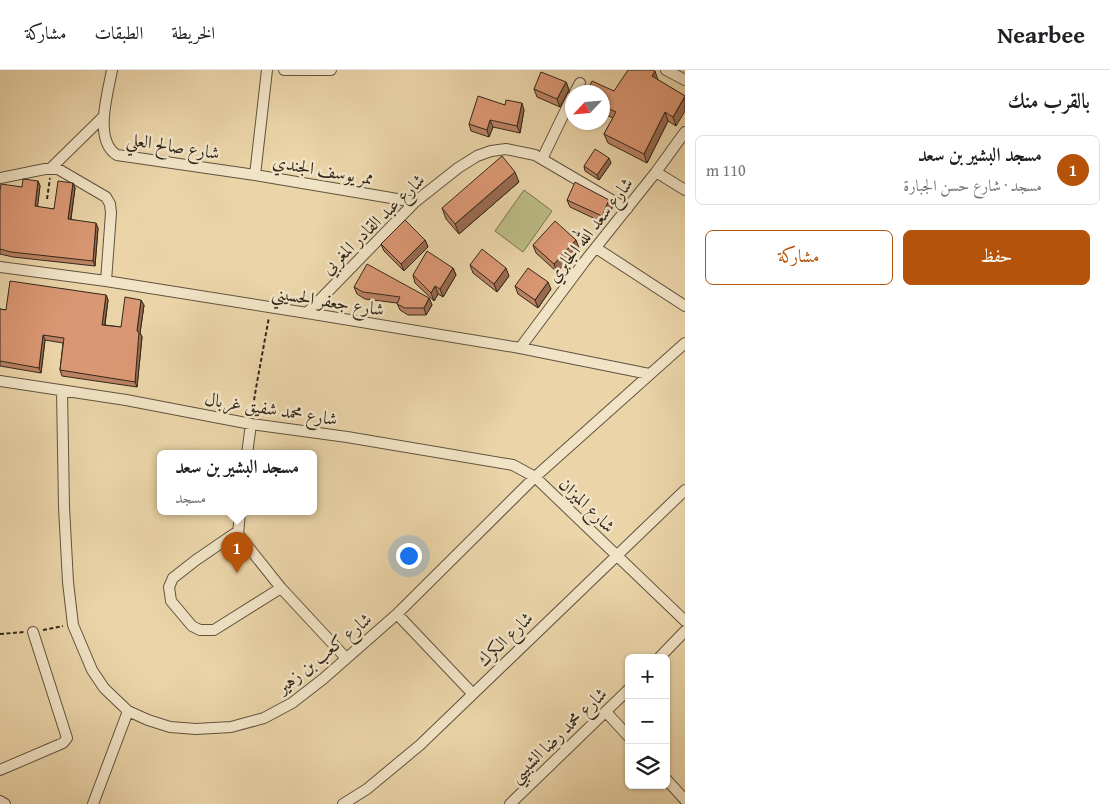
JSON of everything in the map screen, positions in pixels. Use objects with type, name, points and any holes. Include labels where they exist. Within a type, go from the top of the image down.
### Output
[{"type":"street","name":"شارع صالح العلي","points":[[112,70],[104,116],[106,142],[111,151],[117,155],[255,174]]},
{"type":"street","points":[[255,174],[267,70]]},
{"type":"street","points":[[284,70],[331,70]]},
{"type":"street","points":[[666,70],[685,80]]},
{"type":"street","points":[[542,159],[565,112]]},
{"type":"street","points":[[51,168],[104,116]]},
{"type":"street","name":"شارع سعد الله الجابري","points":[[520,348],[685,132]]},
{"type":"street","name":"شارع عبد القادر المغربي","points":[[307,313],[415,202],[458,168],[477,156],[491,151],[506,149],[535,155],[627,209]]},
{"type":"street","points":[[0,178],[51,168],[64,171],[106,197],[110,204],[111,213],[106,281]]},
{"type":"street","points":[[656,172],[685,190]]},
{"type":"street","name":"ممر يوسف الجندي","points":[[255,174],[415,202]]},
{"type":"street","points":[[596,248],[685,306]]},
{"type":"street","name":"شارع جعفر الحسيني","points":[[0,267],[106,281],[520,348],[649,374]]},
{"type":"street","name":"شارع كعب بن زهير","points":[[62,390],[64,517],[68,582],[73,625],[92,670],[104,688],[128,711],[148,720],[170,727],[196,729],[231,727],[264,718],[292,703],[346,658],[397,614],[535,477],[685,343]]},
{"type":"street","name":"شارع محمد شفيق غربال","points":[[0,381],[126,400],[251,424],[347,437],[508,464],[535,477]]},
{"type":"street","points":[[248,450],[251,424]]},
{"type":"street","name":"شارع الميزان","points":[[535,477],[616,556]]},
{"type":"street","name":"شارع الكرك","points":[[343,804],[367,789],[420,745],[685,490]]},
{"type":"street","points":[[240,515],[237,532],[281,588],[346,658]]},
{"type":"street","points":[[237,532],[173,578],[169,586],[171,601],[192,626],[208,631],[219,628],[281,588]]},
{"type":"street","points":[[616,556],[685,621]]},
{"type":"street","points":[[397,614],[472,693]]},
{"type":"street","points":[[663,654],[685,631]]},
{"type":"street","points":[[0,770],[63,743],[67,738],[32,632]]},
{"type":"street","name":"شارع محمد رضا الشبيبي","points":[[515,802],[625,693]]},
{"type":"street","points":[[93,804],[128,711]]},
{"type":"street","points":[[606,712],[625,733]]},
{"type":"street","points":[[670,783],[685,800]]},
{"type":"street","points":[[0,801],[5,804]]},
{"type":"path","points":[[47,199],[51,168]]},
{"type":"path","points":[[251,424],[271,308]]},
{"type":"green space","points":[[524,190],[552,211],[523,252],[495,231]]},
{"type":"building","points":[[628,70],[653,70],[655,71],[652,76],[685,96],[673,117],[665,112],[644,154],[604,134],[606,130],[610,130],[610,123],[616,112],[610,109],[610,89],[614,91]]},
{"type":"building","points":[[541,72],[566,82],[557,99],[534,89]]},
{"type":"building","points":[[592,81],[601,85],[590,85]]},
{"type":"building","points":[[478,96],[505,105],[506,100],[522,103],[517,126],[490,120],[487,130],[469,124]]},
{"type":"building","points":[[595,149],[609,158],[597,175],[584,166]]},
{"type":"building","points":[[502,156],[515,172],[455,224],[442,208]]},
{"type":"building","points":[[23,179],[38,181],[35,206],[54,209],[58,181],[73,183],[68,219],[96,223],[93,261],[11,252],[0,249],[1,184],[22,187]]},
{"type":"building","points":[[575,182],[609,200],[602,216],[567,200]]},
{"type":"building","points":[[405,220],[425,240],[401,264],[381,244]]},
{"type":"building","points":[[555,221],[576,240],[554,264],[533,245]]},
{"type":"building","points":[[482,249],[506,268],[494,284],[470,265]]},
{"type":"building","points":[[427,251],[453,268],[440,289],[435,286],[431,293],[413,275]]},
{"type":"building","points":[[367,264],[429,298],[424,308],[405,308],[397,304],[400,297],[363,292],[354,287]]},
{"type":"building","points":[[528,268],[548,282],[535,300],[515,286]]},
{"type":"building","points":[[10,281],[106,295],[102,325],[121,327],[125,297],[141,300],[137,331],[139,332],[135,382],[60,370],[64,338],[43,335],[39,368],[0,361],[0,309],[6,310]]},
{"type":"place","name":"مسجد البشير بن سعد","points":[[237,573]]}]
